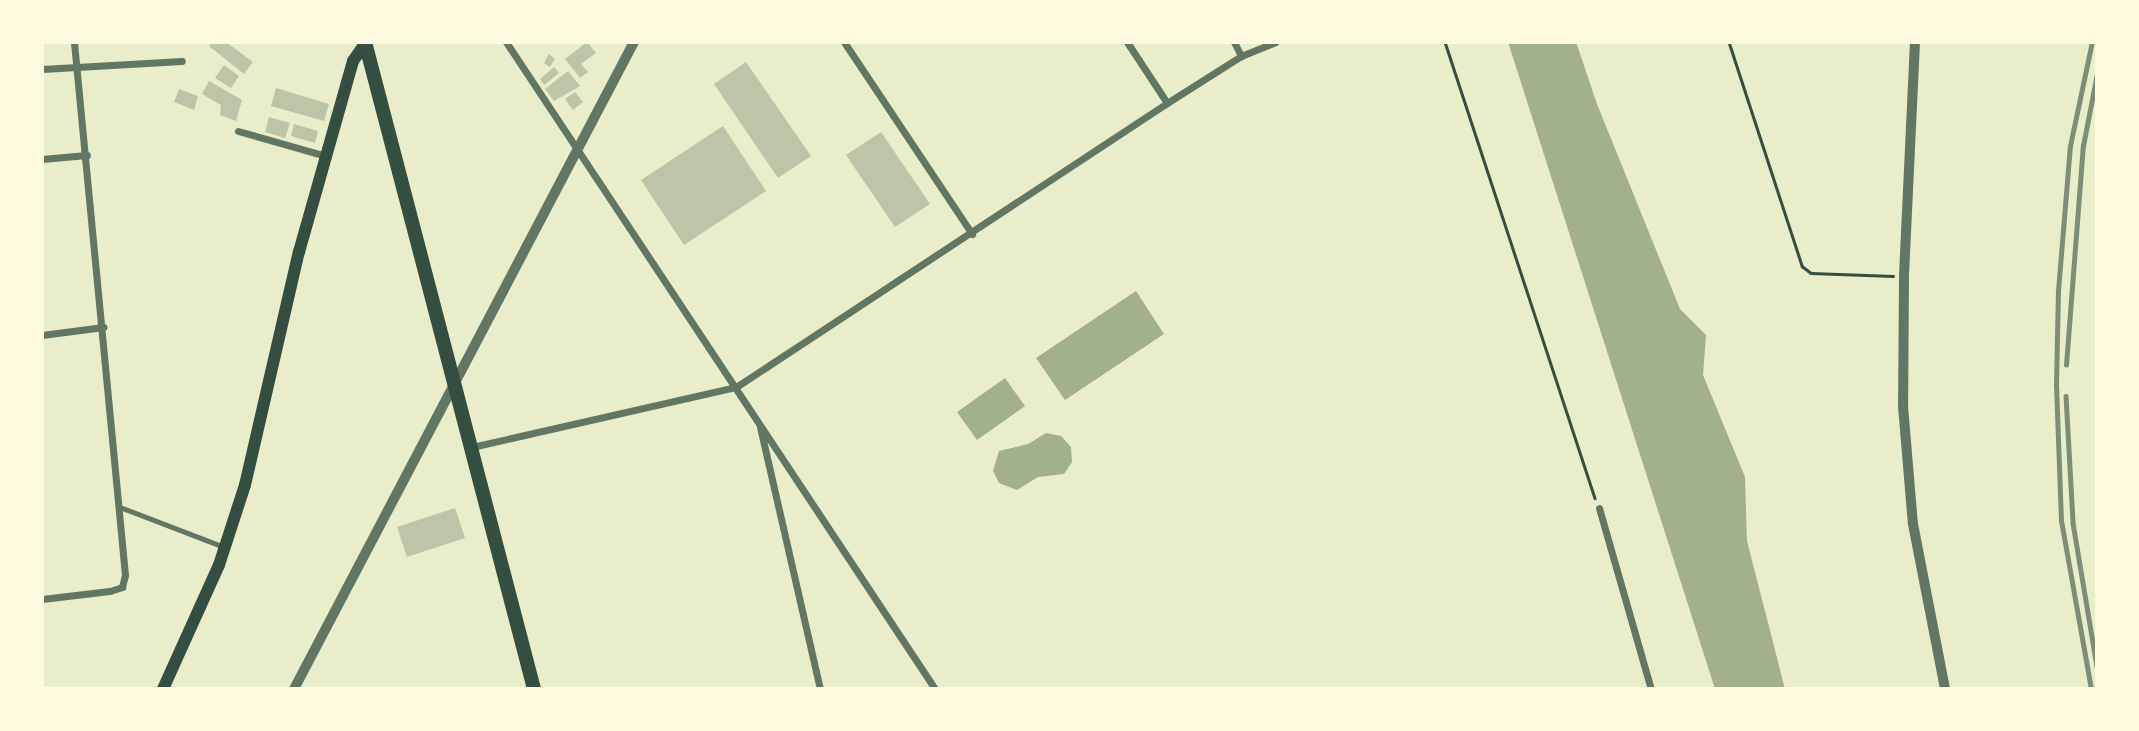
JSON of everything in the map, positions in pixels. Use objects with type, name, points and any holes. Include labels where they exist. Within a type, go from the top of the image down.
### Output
[{"type":"main road","points":[[163,689],[225,547],[326,156],[353,61],[365,43]]},
{"type":"main road","points":[[365,43],[456,379],[534,689]]},
{"type":"street","points":[[42,599],[122,587],[125,575],[87,155],[74,42]]},
{"type":"street","points":[[506,42],[935,689]]},
{"type":"street","points":[[294,689],[634,42]]},
{"type":"street","points":[[844,42],[972,234]]},
{"type":"street","points":[[1127,42],[1167,103]]},
{"type":"street","points":[[1234,42],[1241,56]]},
{"type":"street","points":[[472,447],[736,387],[1167,103],[1241,56],[1275,42]]},
{"type":"street","points":[[1915,42],[1904,276],[1903,406],[1913,524],[1945,689]]},
{"type":"street","points":[[42,69],[182,61]]},
{"type":"street","points":[[238,131],[326,156]]},
{"type":"street","points":[[42,159],[87,155]]},
{"type":"street","points":[[42,335],[103,327]]},
{"type":"street","points":[[759,423],[820,689]]},
{"type":"street","points":[[1599,508],[1651,689]]},
{"type":"lane","points":[[120,507],[225,547]]},
{"type":"path","points":[[1446,42],[1599,508]]},
{"type":"path","points":[[1729,42],[1802,266],[1811,274],[1904,276]]},
{"type":"shaded area","points":[[1508,42],[1576,42],[1597,104],[1680,309],[1706,335],[1703,375],[1745,477],[1747,541],[1785,689],[1715,689]]},
{"type":"shaded area","points":[[1136,291],[1164,334],[1065,400],[1036,358]]},
{"type":"shaded area","points":[[1005,378],[1025,406],[977,440],[957,412]]},
{"type":"shaded area","points":[[1046,433],[1061,436],[1071,447],[1072,462],[1064,474],[1038,477],[1017,490],[999,483],[993,471],[999,451],[1028,444]]},
{"type":"building","points":[[212,42],[226,42],[253,62],[244,74],[209,46]]},
{"type":"building","points":[[587,42],[596,53],[581,64],[588,72],[580,78],[565,59]]},
{"type":"building","points":[[549,54],[555,59],[550,67],[544,63]]},
{"type":"building","points":[[746,62],[811,156],[778,178],[714,84]]},
{"type":"building","points":[[224,65],[239,76],[231,88],[215,78]]},
{"type":"building","points":[[554,67],[559,73],[544,85],[540,79]]},
{"type":"building","points":[[568,71],[580,86],[554,101],[545,89]]},
{"type":"building","points":[[209,81],[242,100],[236,121],[220,115],[221,105],[202,94]]},
{"type":"building","points":[[276,88],[329,104],[324,121],[271,106]]},
{"type":"building","points":[[179,89],[198,96],[194,110],[174,102]]},
{"type":"building","points":[[575,92],[583,102],[573,110],[565,99]]},
{"type":"building","points":[[269,117],[290,123],[285,138],[265,132]]},
{"type":"building","points":[[294,124],[318,131],[315,143],[291,136]]},
{"type":"building","points":[[723,126],[766,191],[684,245],[641,180]]},
{"type":"building","points":[[881,132],[930,204],[895,227],[846,155]]},
{"type":"building","points":[[455,508],[465,538],[407,557],[397,527]]},
{"type":"railway","points":[[2091,689],[2061,521],[2056,385],[2058,291],[2070,146],[2092,42]]},
{"type":"railway","points":[[2066,365],[2083,146],[2097,73]]},
{"type":"railway","points":[[2066,396],[2073,523],[2097,667]]}]
